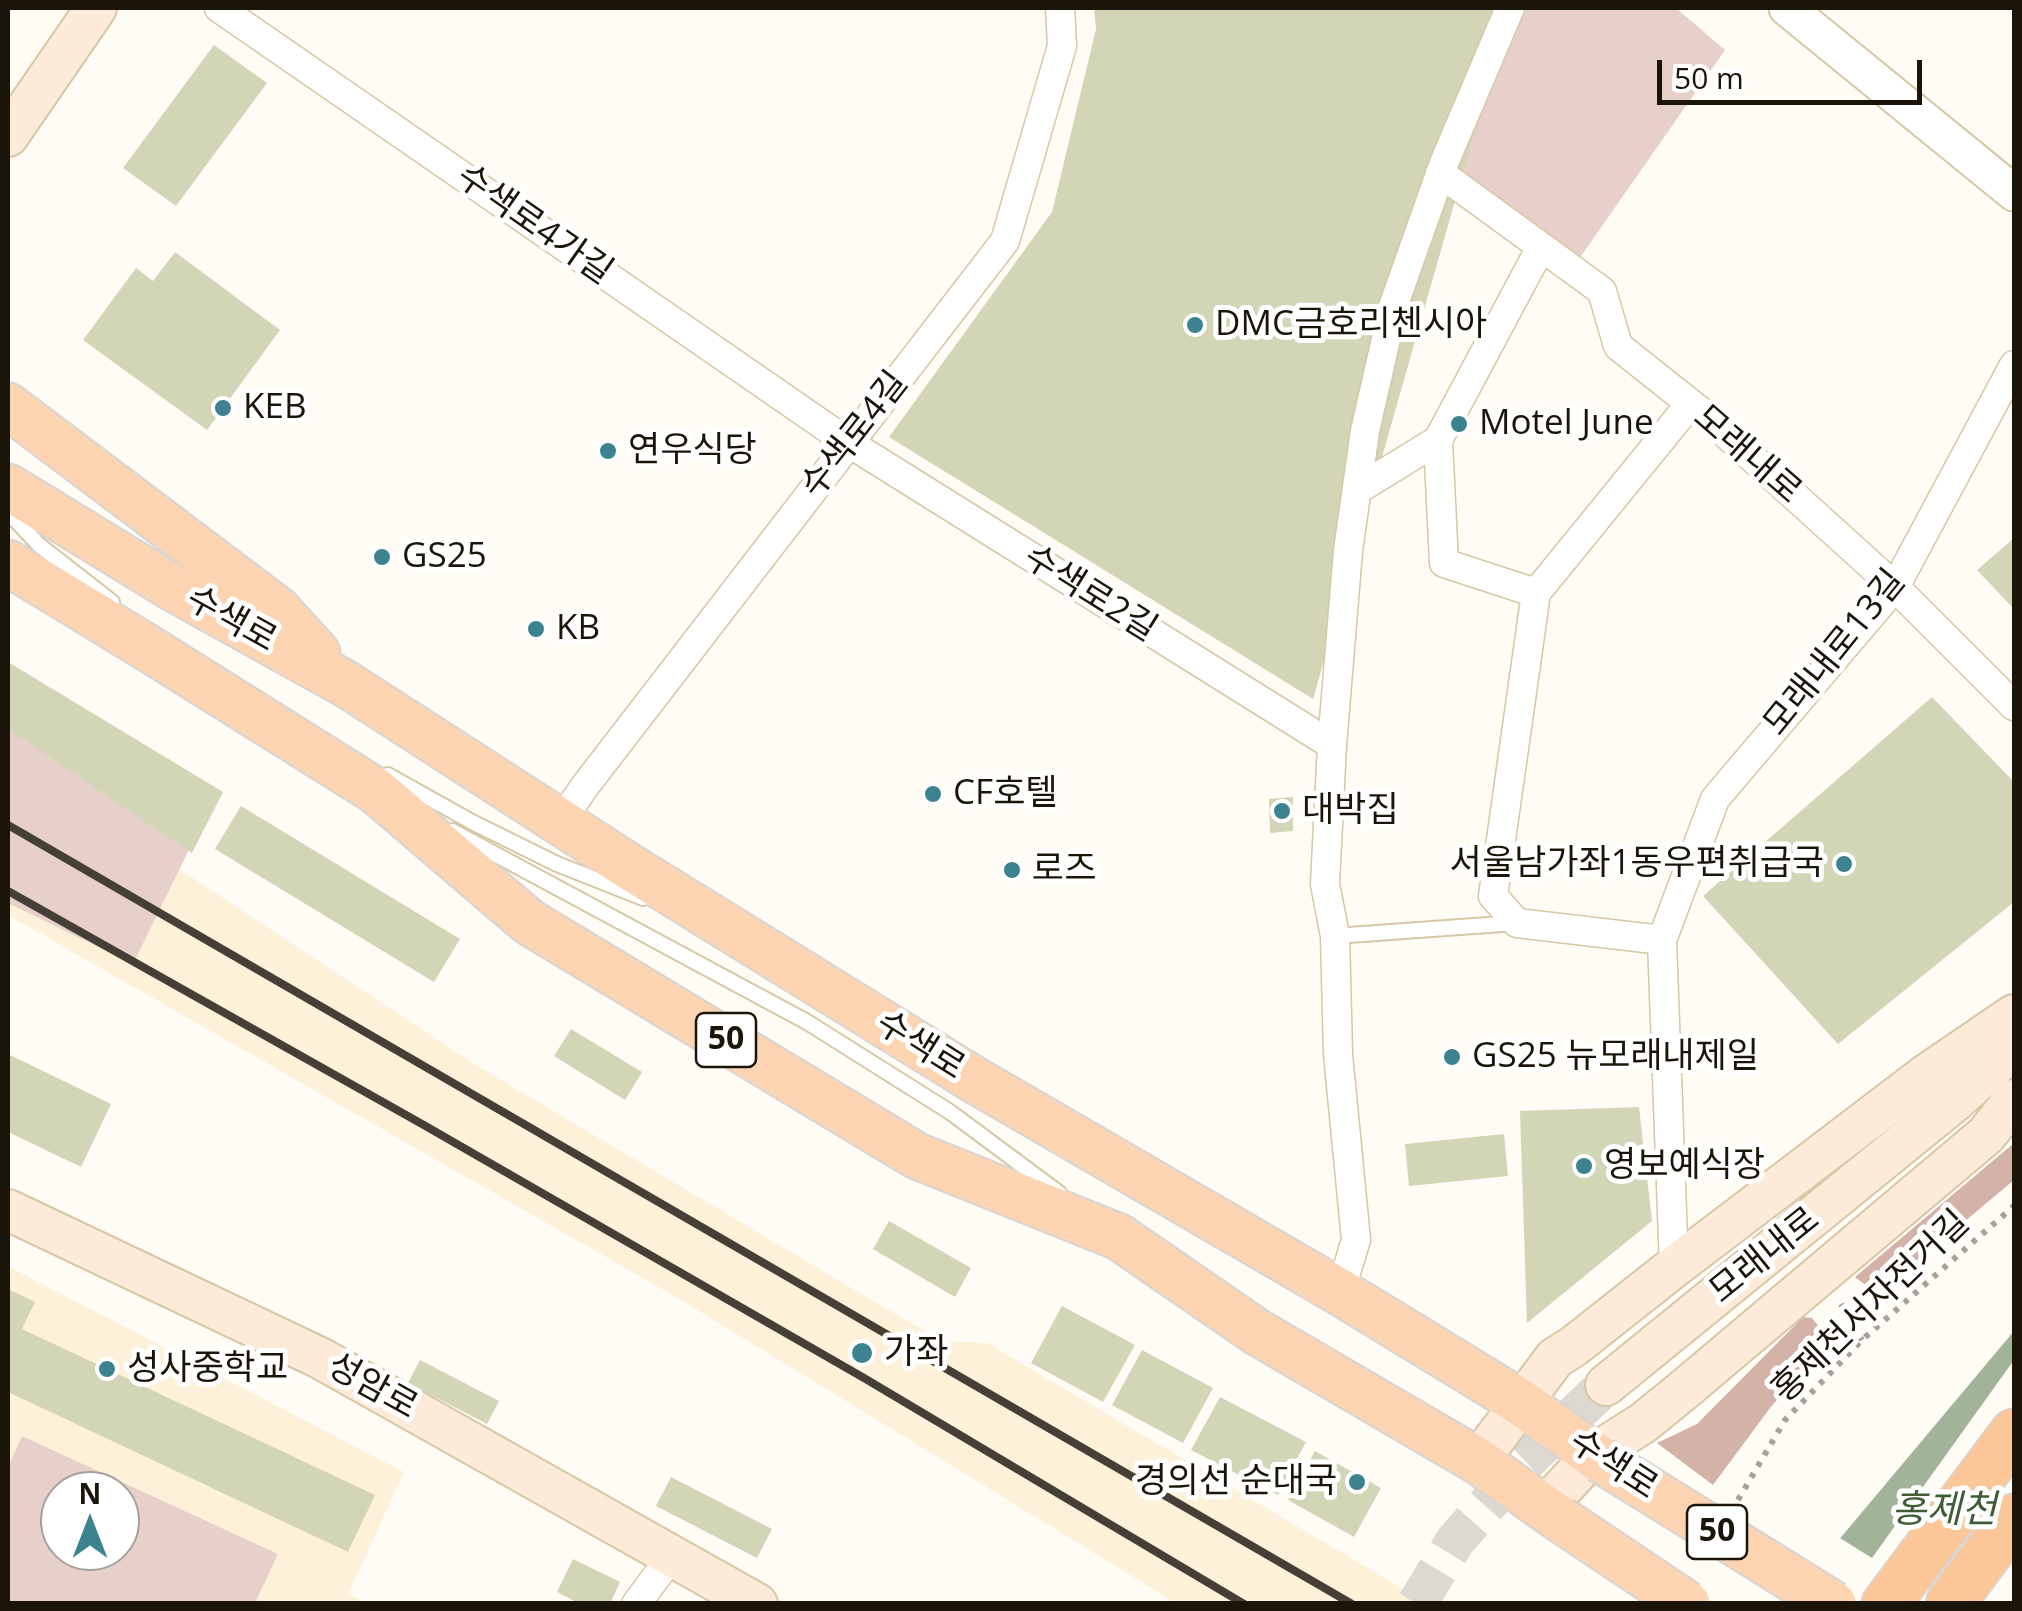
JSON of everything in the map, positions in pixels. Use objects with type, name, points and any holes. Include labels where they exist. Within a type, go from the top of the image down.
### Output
[{"type":"highway","points":[[1886,1604],[2014,1434]]},
{"type":"highway","points":[[1950,1604],[2014,1518]]},
{"type":"main road","points":[[8,136],[96,8]]},
{"type":"main road","points":[[8,406],[277,609],[346,684]]},
{"type":"main road","name":"수색로","points":[[8,487],[175,589],[346,684],[973,1079],[1340,1292],[1520,1402],[1598,1457],[1833,1604]]},
{"type":"main road","name":"수색로","points":[[8,563],[376,779],[528,922],[917,1156],[1118,1237],[1257,1332],[1478,1461],[1686,1604]]},
{"type":"main road","points":[[1478,1461],[1555,1358],[1926,1075],[2014,1015]]},
{"type":"main road","name":"모래내로","points":[[1606,1385],[1956,1101],[2014,1048]]},
{"type":"main road","points":[[1552,1514],[1598,1457],[1986,1136],[2014,1100]]},
{"type":"main road","name":"성암로","points":[[8,1210],[320,1358],[757,1604]]},
{"type":"main road","points":[[1611,1317],[1600,1348],[1611,1378],[1640,1395],[1680,1393]]},
{"type":"street","name":"수색로4가길","points":[[219,8],[849,443]]},
{"type":"street","name":"수색로4길","points":[[560,822],[1005,240],[1062,46],[1060,8]]},
{"type":"street","points":[[1340,1292],[1356,1240],[1338,1054],[1335,936],[1325,884],[1348,551],[1366,431],[1394,304],[1440,173],[1510,8]]},
{"type":"street","points":[[1787,8],[2014,193]]},
{"type":"street","name":"모래내로","points":[[1440,173],[1602,291],[1618,346],[1720,428],[1895,587],[2014,706]]},
{"type":"street","points":[[1357,490],[1438,440],[1541,246]]},
{"type":"street","name":"모래내로13길","points":[[1674,1266],[1662,940],[1715,799],[1895,587],[2014,365]]},
{"type":"street","points":[[1662,940],[1517,924],[1493,896],[1536,593],[1690,404]]},
{"type":"street","points":[[1438,440],[1444,563],[1536,593]]},
{"type":"street","name":"수색로2길","points":[[849,443],[1332,745]]},
{"type":"street","points":[[636,1604],[672,1556]]},
{"type":"lane","points":[[8,512],[39,545],[122,610]]},
{"type":"lane","points":[[150,632],[207,667]]},
{"type":"lane","points":[[376,779],[557,864],[746,939]]},
{"type":"lane","points":[[1335,936],[1517,924]]},
{"type":"path","name":"홍제천서자전거길","points":[[1735,1504],[1785,1420],[1862,1340],[2014,1206]]},
{"type":"path","points":[[1838,1300],[1862,1340]]},
{"type":"shaded area","points":[[1507,8],[1676,8],[1725,50],[1572,269],[1444,163]]},
{"type":"shaded area","points":[[8,682],[207,813],[133,964],[8,903]]},
{"type":"shaded area","points":[[8,756],[476,1065],[941,1341],[987,1343],[1427,1603],[1176,1603],[676,1297],[8,915]]},
{"type":"shaded area","points":[[2014,1143],[2014,1180],[1890,1284],[1871,1286],[1855,1277]]},
{"type":"shaded area","name":"성사중학교","points":[[8,1266],[404,1472],[348,1594],[366,1603],[8,1603]]},
{"type":"shaded area","points":[[1803,1317],[1812,1318],[1829,1340],[1829,1349],[1793,1381],[1713,1485],[1657,1443],[1697,1424]]},
{"type":"shaded area","points":[[22,1436],[98,1471],[40,1471],[40,1571],[140,1571],[140,1490],[278,1554],[255,1603],[8,1603],[8,1467]]},
{"type":"water","name":"홍제천","points":[[2014,1331],[2014,1526],[1785,1604]]},
{"type":"pier","name":"홍제천","points":[[2014,1360],[2014,1534],[1954,1604],[1780,1604],[1835,1535],[1872,1558]]},
{"type":"building","name":"DMC금호리첸시아","points":[[1094,8],[1510,8],[1313,699],[889,437],[1052,212],[1096,29]]},
{"type":"building","points":[[214,45],[267,83],[176,206],[123,168]]},
{"type":"building","points":[[175,252],[280,330],[207,430],[83,340],[136,268],[153,281]]},
{"type":"building","points":[[2014,538],[2014,609],[1977,570]]},
{"type":"building","points":[[8,662],[223,792],[192,853],[8,729]]},
{"type":"building","points":[[1932,697],[2014,782],[2014,902],[1838,1044],[1703,896]]},
{"type":"building","points":[[1293,797],[1293,831],[1270,833],[1269,799]]},
{"type":"building","points":[[241,806],[460,939],[434,982],[215,849]]},
{"type":"building","points":[[571,1029],[642,1072],[625,1100],[554,1056]]},
{"type":"building","points":[[8,1054],[111,1104],[81,1167],[8,1132]]},
{"type":"building","name":"영보예식장","points":[[1639,1107],[1652,1221],[1527,1323],[1520,1111]]},
{"type":"building","points":[[1504,1134],[1508,1176],[1409,1186],[1405,1144]]},
{"type":"building","points":[[889,1221],[971,1268],[955,1297],[873,1249]]},
{"type":"building","points":[[8,1289],[35,1302],[22,1329],[375,1495],[348,1552],[8,1392]]},
{"type":"building","points":[[1062,1306],[1135,1345],[1103,1402],[1031,1363]]},
{"type":"building","points":[[1142,1350],[1213,1388],[1183,1443],[1112,1405]]},
{"type":"building","points":[[420,1360],[499,1401],[487,1424],[408,1383]]},
{"type":"building","points":[[1220,1397],[1306,1442],[1278,1495],[1191,1450]]},
{"type":"building","points":[[1315,1451],[1381,1488],[1354,1537],[1288,1500]]},
{"type":"building","points":[[671,1477],[772,1529],[757,1558],[656,1506]]},
{"type":"building","points":[[573,1559],[620,1582],[610,1604],[580,1604],[557,1592]]},
{"type":"tunnel","points":[[1417,1604],[1455,1541],[1523,1464],[1606,1385]]},
{"type":"railway","points":[[8,825],[1352,1604]]},
{"type":"railway","points":[[8,891],[864,1378],[1244,1604]]},
{"type":"place","name":"DMC금호리첸시아","points":[[1195,325]]},
{"type":"place","name":"KEB","points":[[223,408]]},
{"type":"place","name":"Motel June","points":[[1459,424]]},
{"type":"place","name":"연우식당","points":[[608,451]]},
{"type":"place","name":"GS25","points":[[382,557]]},
{"type":"place","name":"KB","points":[[536,629]]},
{"type":"place","name":"CF호텔","points":[[933,794]]},
{"type":"place","name":"대박집","points":[[1282,811]]},
{"type":"place","name":"서울남가좌1동우편취급국","points":[[1844,864]]},
{"type":"place","name":"로즈","points":[[1012,870]]},
{"type":"place","name":"GS25 뉴모래내제일","points":[[1452,1057]]},
{"type":"place","name":"영보예식장","points":[[1584,1166]]},
{"type":"place","name":"가좌","points":[[862,1353]]},
{"type":"place","name":"성사중학교","points":[[107,1369]]},
{"type":"place","name":"경의선 순대국","points":[[1357,1482]]}]
